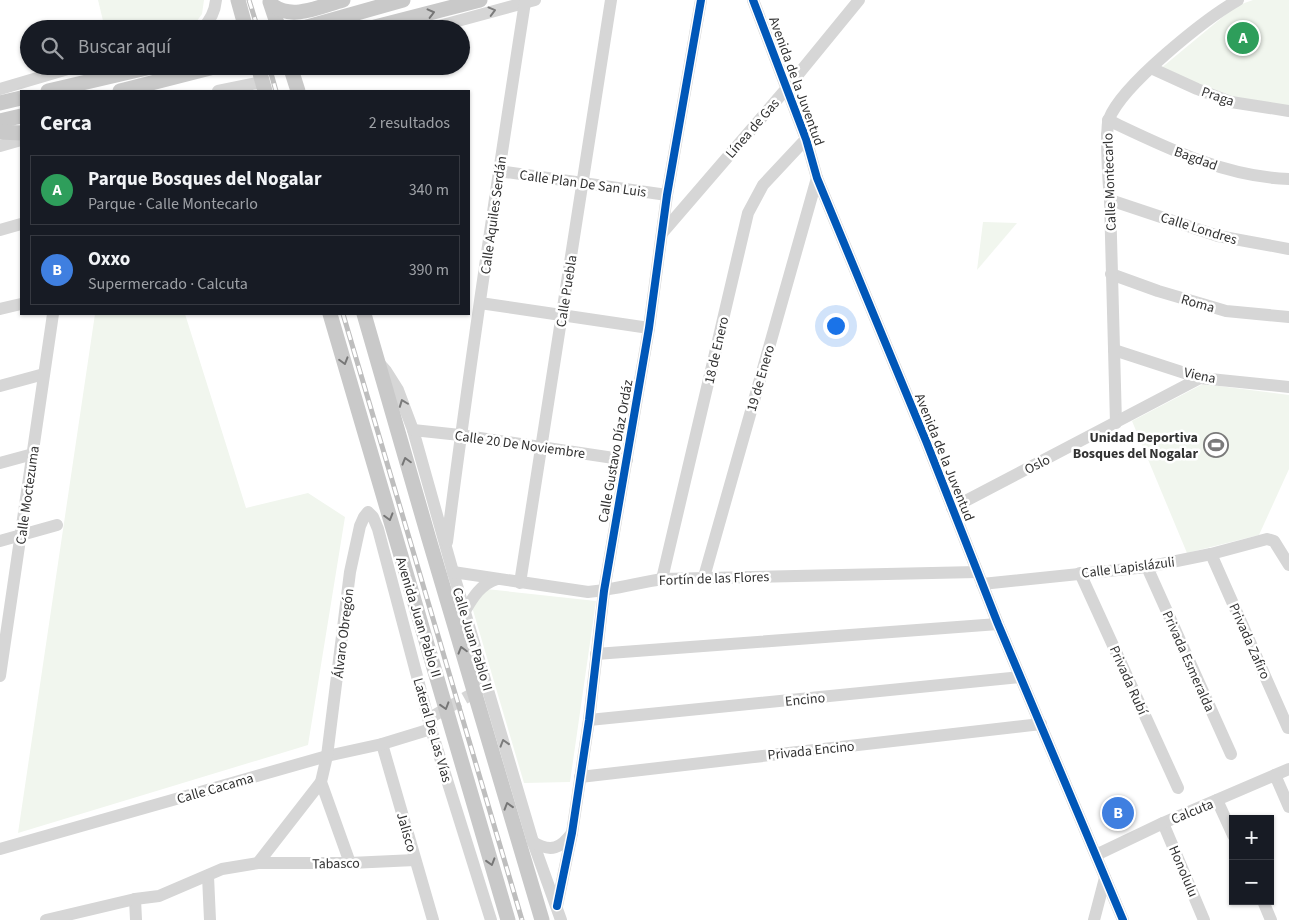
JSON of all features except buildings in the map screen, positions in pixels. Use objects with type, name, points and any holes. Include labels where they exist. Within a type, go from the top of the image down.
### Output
[{"type":"main road","points":[[238,0],[244,20]]},
{"type":"main road","points":[[271,3],[277,9],[286,13],[343,0]]},
{"type":"main road","points":[[331,20],[403,0]]},
{"type":"main road","points":[[402,20],[473,2]]},
{"type":"main road","points":[[271,3],[276,20]]},
{"type":"main road","points":[[52,90],[116,75]]},
{"type":"main road","points":[[124,90],[183,75]]},
{"type":"main road","points":[[293,75],[298,90]]},
{"type":"main road","points":[[0,104],[20,98]]},
{"type":"main road","points":[[0,122],[20,116]]},
{"type":"main road","points":[[0,132],[20,133]]},
{"type":"main road","name":"Avenida Juan Pablo II","points":[[330,315],[508,920]]},
{"type":"main road","points":[[364,315],[542,920]]},
{"type":"street","points":[[210,20],[215,10],[216,0]]},
{"type":"street","name":"Calle Puebla","points":[[520,583],[543,448],[611,0]]},
{"type":"street","name":"Calle Gustavo Díaz Ordáz","points":[[557,906],[572,833],[589,720],[604,591],[649,328],[668,195],[701,0]]},
{"type":"street","name":"Avenida de la Juventud","points":[[754,0],[806,140],[817,178],[926,441],[998,624],[1122,920]]},
{"type":"street","name":"Línea de Gas","points":[[663,232],[787,88],[859,0]]},
{"type":"street","name":"Calle Montecarlo","points":[[1116,423],[1110,200],[1106,163],[1108,120],[1126,92],[1151,68],[1194,30],[1238,0]]},
{"type":"street","points":[[461,20],[530,1]]},
{"type":"street","name":"Calle Aquiles Serdán","points":[[446,546],[460,435],[499,170],[530,1]]},
{"type":"street","points":[[299,20],[304,10]]},
{"type":"street","name":"Praga","points":[[1151,68],[1231,102],[1289,111]]},
{"type":"street","points":[[0,88],[46,75]]},
{"type":"street","points":[[227,90],[264,86]]},
{"type":"street","name":"Bagdad","points":[[1108,120],[1159,144],[1215,166],[1267,178],[1289,179]]},
{"type":"street","points":[[0,146],[20,140]]},
{"type":"street","name":"18 de Enero","points":[[662,579],[748,213],[763,185],[779,166],[806,140]]},
{"type":"street","name":"Calle Plan De San Luis","points":[[499,170],[668,195]]},
{"type":"street","name":"19 de Enero","points":[[704,577],[817,178]]},
{"type":"street","name":"Calle Londres","points":[[1110,200],[1218,236],[1289,250]]},
{"type":"street","points":[[0,230],[20,224]]},
{"type":"street","name":"Roma","points":[[1111,274],[1158,291],[1226,311],[1289,317]]},
{"type":"street","points":[[480,303],[649,328]]},
{"type":"street","points":[[0,309],[20,304]]},
{"type":"street","name":"Calle Moctezuma","points":[[0,676],[5,620],[21,536],[53,315]]},
{"type":"street","name":"Viena","points":[[1114,350],[1200,378],[1289,387]]},
{"type":"street","name":"Calle Juan Pablo II","points":[[378,362],[398,390],[413,430],[485,687],[533,842],[561,920]]},
{"type":"street","points":[[0,386],[44,374]]},
{"type":"street","name":"Oslo","points":[[952,508],[1200,378]]},
{"type":"street","name":"Calle 20 De Noviembre","points":[[413,430],[460,435],[627,460]]},
{"type":"street","points":[[0,463],[33,454]]},
{"type":"street","name":"Lateral De Las Vías","points":[[368,512],[373,517],[378,529],[431,721],[491,920]]},
{"type":"street","name":"Álvaro Obregón","points":[[321,782],[327,756],[350,572],[360,526],[368,512]]},
{"type":"street","points":[[0,541],[56,525]]},
{"type":"street","name":"Calle Lapislázuli","points":[[980,578],[1080,573],[1147,567],[1211,554],[1264,540],[1272,540],[1281,550],[1289,565]]},
{"type":"street","name":"Privada Zafiro","points":[[1211,554],[1288,728]]},
{"type":"street","name":"Privada Esmeralda","points":[[1147,567],[1231,754]]},
{"type":"street","name":"Fortín de las Flores","points":[[453,572],[588,592],[604,591],[662,579],[704,577],[980,578]]},
{"type":"street","name":"Privada Rubí","points":[[1080,573],[1178,788]]},
{"type":"street","points":[[465,611],[483,586],[497,579]]},
{"type":"street","points":[[596,654],[998,624]]},
{"type":"street","name":"Encino","points":[[589,720],[1020,677]]},
{"type":"street","name":"Calle Cacama","points":[[0,849],[327,756],[382,744],[431,721]]},
{"type":"street","name":"Privada Encino","points":[[580,776],[1041,724]]},
{"type":"street","name":"Jalisco","points":[[382,744],[433,920]]},
{"type":"street","name":"Calcuta","points":[[1096,856],[1164,822],[1289,769]]},
{"type":"street","points":[[1275,775],[1289,807]]},
{"type":"street","points":[[258,863],[321,782]]},
{"type":"street","points":[[321,782],[350,863]]},
{"type":"street","points":[[1217,800],[1229,826]]},
{"type":"street","name":"Honolulu","points":[[1164,822],[1204,920]]},
{"type":"street","points":[[533,842],[549,848],[558,847],[572,833]]},
{"type":"street","name":"Tabasco","points":[[46,920],[135,899],[159,896],[222,869],[258,863],[350,863],[415,860]]},
{"type":"street","points":[[208,876],[210,920]]},
{"type":"street","points":[[1094,920],[1105,878]]},
{"type":"street","points":[[135,899],[136,920]]},
{"type":"street","points":[[1265,905],[1271,920]]},
{"type":"shaded area","points":[[98,0],[204,0],[202,14],[198,20],[103,20]]},
{"type":"shaded area","points":[[1253,0],[1289,0],[1289,106],[1246,102],[1160,69],[1236,6]]},
{"type":"shaded area","points":[[983,222],[1017,223],[977,270]]},
{"type":"shaded area","points":[[95,315],[185,315],[246,508],[308,493],[345,517],[308,745],[18,833]]},
{"type":"shaded area","name":"Unidad Deportiva Bosques del Nogalar","points":[[1203,384],[1289,395],[1289,469],[1259,535],[1187,553],[1132,421]]},
{"type":"shaded area","points":[[486,589],[596,601],[570,782],[524,783],[472,607]]},
{"type":"tunnel","points":[[433,716],[481,689]]},
{"type":"railway","points":[[249,0],[255,20]]},
{"type":"railway","points":[[272,75],[276,90]]},
{"type":"railway","points":[[343,315],[522,920]]},
{"type":"cycle path","points":[[557,906],[572,833],[589,720],[604,591],[649,328],[667,195],[701,0]]},
{"type":"cycle path","points":[[753,0],[806,139],[817,178],[926,441],[998,624],[1123,920]]},
{"type":"place","name":"Parque Bosques del Nogalar","points":[[1243,38]]},
{"type":"place","name":"Unidad Deportiva Bosques del Nogalar","points":[[1216,445]]},
{"type":"place","name":"Oxxo","points":[[1118,813]]}]
